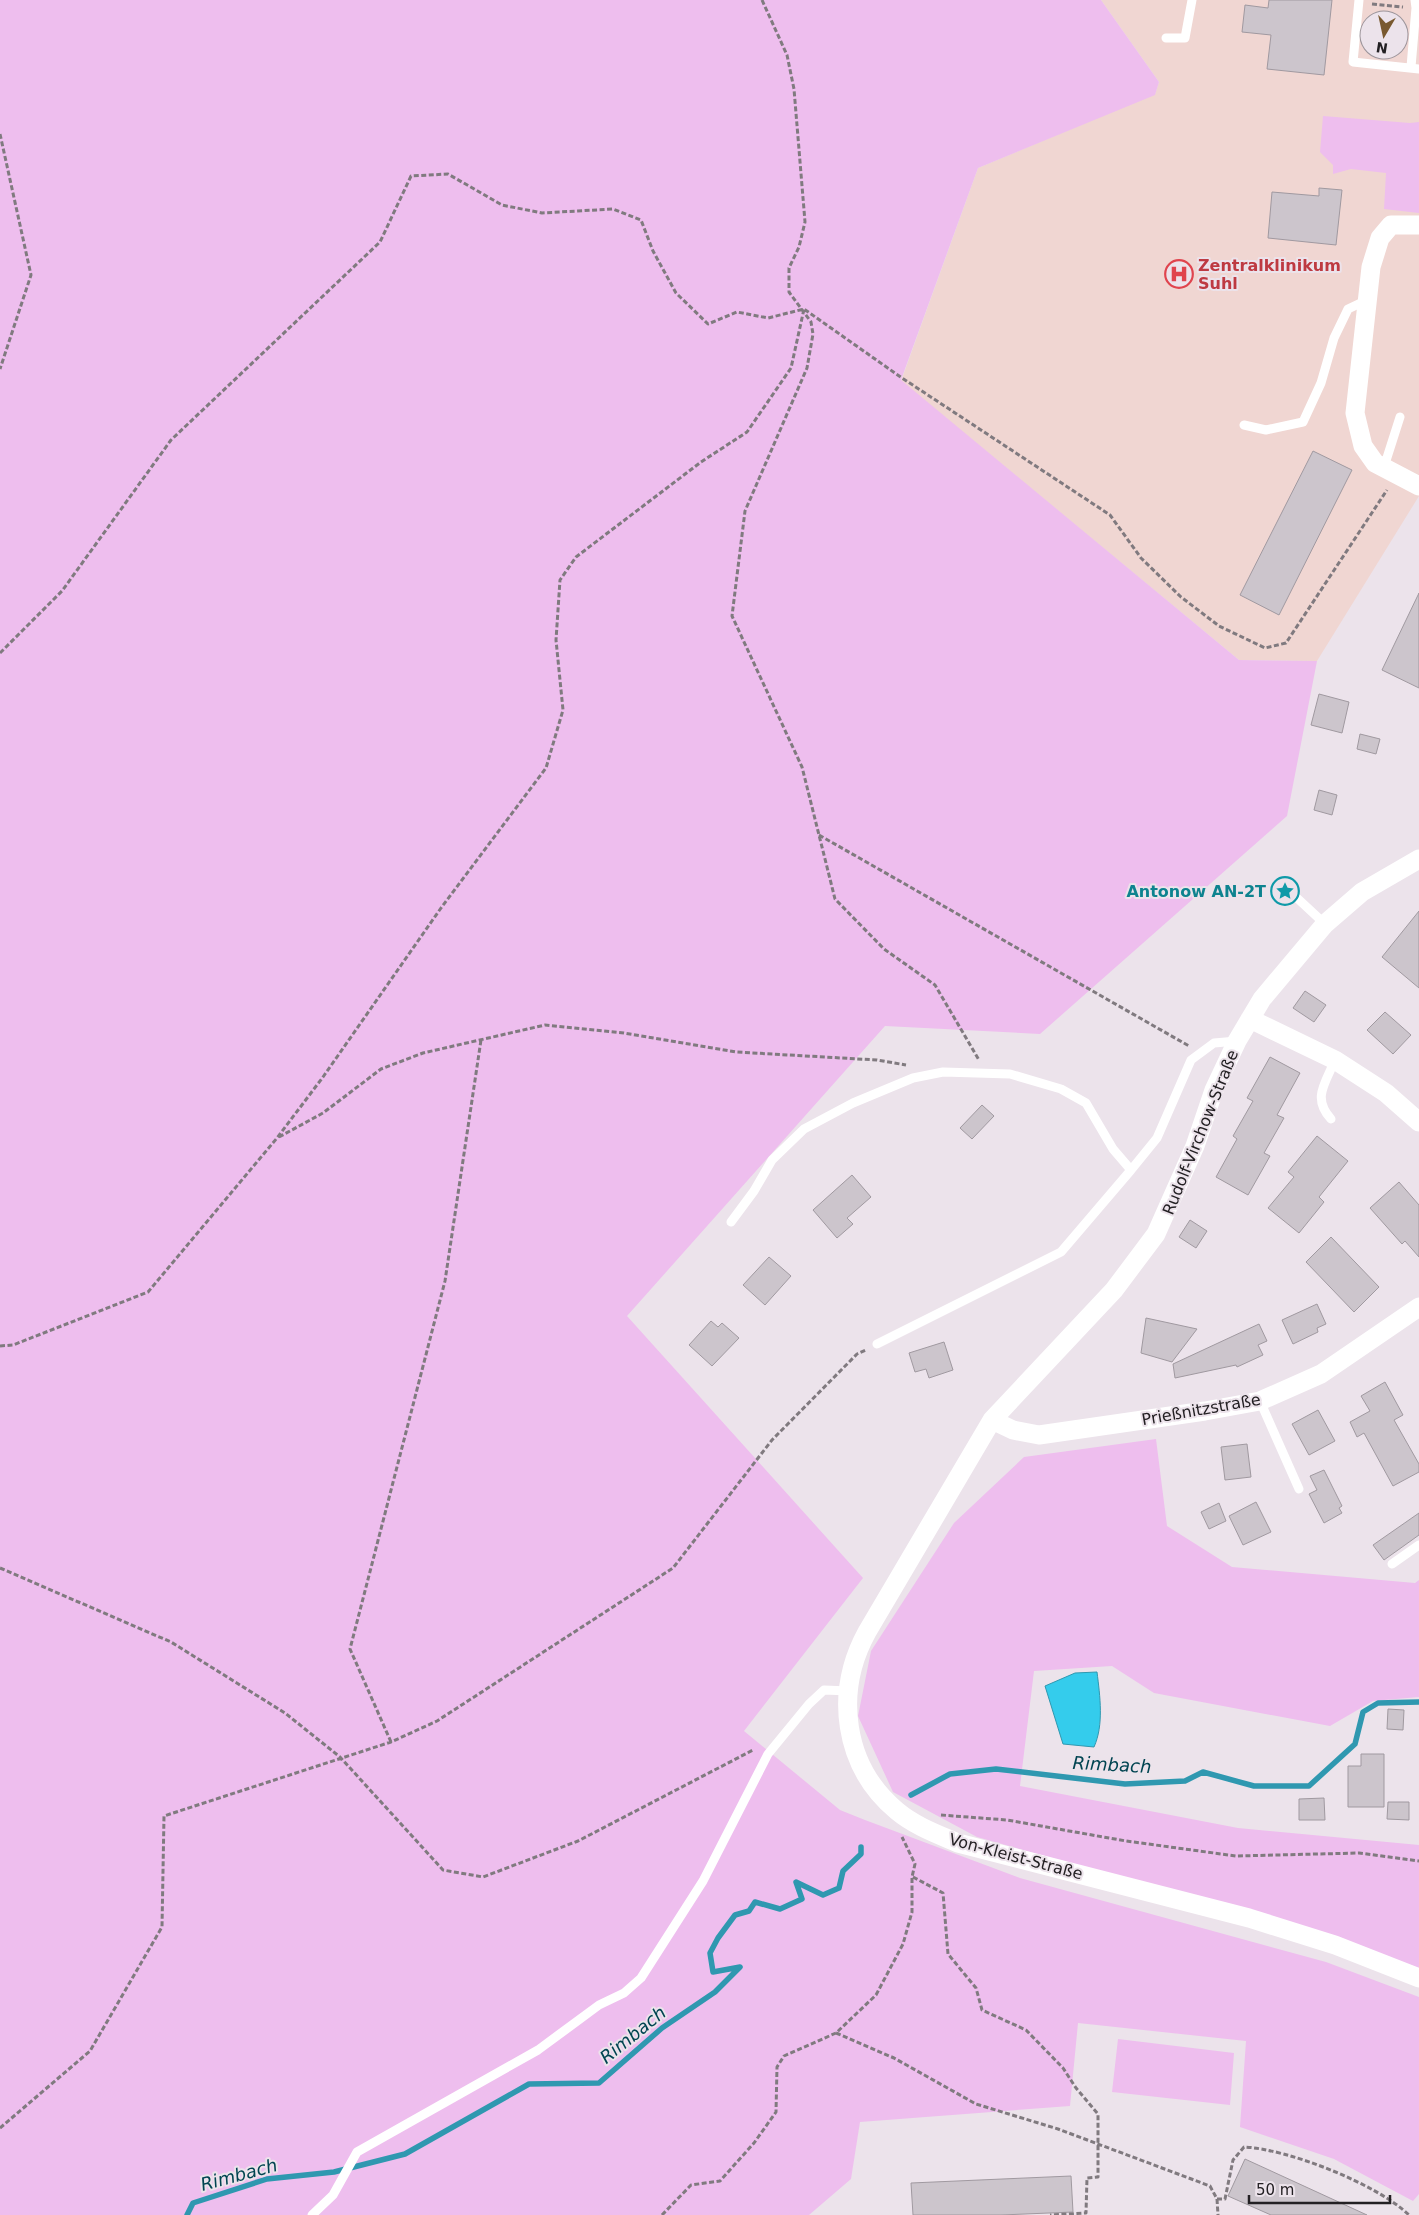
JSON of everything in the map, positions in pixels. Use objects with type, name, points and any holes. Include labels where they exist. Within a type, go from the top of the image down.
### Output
[{"type":"street","points":[[1419,226],[1390,225],[1380,238],[1371,268],[1355,413],[1364,446],[1375,463],[1419,486]]},
{"type":"street","name":"Rudolf-Virchow-Straße","points":[[992,1420],[1114,1290],[1156,1234],[1195,1146],[1214,1090],[1237,1041],[1276,980],[1324,924],[1362,892],[1419,859]]},
{"type":"street","points":[[1250,1019],[1335,1060],[1386,1093],[1419,1122]]},
{"type":"street","name":"Prießnitzstraße","points":[[992,1420],[1014,1430],[1039,1435],[1205,1411],[1260,1401],[1321,1374],[1419,1307]]},
{"type":"street","name":"Von-Kleist-Straße","points":[[992,1420],[862,1640],[852,1667],[847,1720],[859,1760],[874,1785],[888,1802],[907,1818],[928,1830],[958,1843],[1249,1918],[1335,1945],[1419,1978]]},
{"type":"lane","points":[[1166,38],[1184,38],[1192,0]]},
{"type":"lane","points":[[1359,1],[1353,62],[1415,68],[1417,5]]},
{"type":"lane","points":[[1244,425],[1266,430],[1303,422],[1321,383],[1334,338],[1348,309],[1368,300]]},
{"type":"lane","points":[[1391,471],[1400,416]]},
{"type":"lane","points":[[1297,898],[1324,924]]},
{"type":"lane","points":[[877,1344],[1061,1252],[1157,1138],[1192,1060],[1214,1042],[1237,1041]]},
{"type":"lane","points":[[1331,1119],[1321,1109],[1320,1095],[1335,1060]]},
{"type":"lane","points":[[732,1222],[754,1191],[772,1160],[804,1129],[853,1103],[913,1078],[943,1072],[1010,1074],[1061,1089],[1086,1103],[1114,1149],[1131,1170]]},
{"type":"lane","points":[[1260,1401],[1300,1489]]},
{"type":"lane","points":[[1392,1564],[1419,1544]]},
{"type":"lane","points":[[312,2215],[333,2195],[358,2152],[375,2140],[538,2050],[599,2005],[624,1993],[641,1978],[703,1881],[768,1754],[809,1704],[824,1690],[849,1691]]},
{"type":"path","points":[[762,0],[787,55],[794,89],[805,222],[799,247],[789,268],[789,292],[804,309],[811,322],[813,334],[807,368],[745,511],[732,616],[802,767],[835,899],[884,949],[935,985],[986,1073]]},
{"type":"path","points":[[1359,1],[1417,5]]},
{"type":"path","points":[[0,134],[31,275],[0,369]]},
{"type":"path","points":[[0,653],[62,591],[171,440],[380,242],[411,176],[448,174],[502,205],[542,213],[613,209],[641,220],[653,251],[676,293],[708,324],[737,312],[768,318],[804,309],[902,378],[1110,515],[1141,558],[1181,596],[1219,626],[1265,648],[1286,643],[1391,471]]},
{"type":"path","points":[[0,1346],[13,1345],[148,1292],[277,1138],[323,1077],[441,908],[546,768],[563,710],[556,640],[560,580],[576,557],[701,462],[747,432],[791,368],[804,309]]},
{"type":"path","points":[[819,834],[1200,1053]]},
{"type":"path","points":[[277,1138],[323,1112],[381,1069],[423,1053],[546,1025],[624,1033],[736,1052],[877,1060],[943,1072]]},
{"type":"path","points":[[391,1742],[350,1649],[445,1281],[481,1040]]},
{"type":"path","points":[[0,2128],[90,2051],[162,1927],[164,1816],[340,1757],[391,1742],[437,1722],[674,1568],[772,1440],[857,1354],[877,1344]]},
{"type":"path","points":[[0,1568],[12,1575],[171,1642],[285,1712],[340,1757],[443,1870],[483,1877],[578,1841],[738,1760],[754,1750]]},
{"type":"path","points":[[928,1830],[941,1815],[951,1815],[1007,1820],[1126,1841],[1236,1856],[1359,1853],[1419,1861]]},
{"type":"path","points":[[662,2215],[691,2185],[720,2181],[754,2143],[776,2112],[777,2067],[784,2056],[836,2033],[876,1994],[903,1944],[912,1912],[912,1877],[915,1864],[898,1829],[907,1818]]},
{"type":"path","points":[[912,1877],[943,1893],[948,1954],[976,1988],[982,2010],[1026,2030],[1064,2068],[1076,2088],[1098,2114],[1098,2177],[1087,2178],[1086,2213],[1050,2215]]},
{"type":"path","points":[[836,2033],[894,2058],[976,2104],[1058,2129],[1210,2186],[1216,2199],[1218,2215]]},
{"type":"path","points":[[1216,2199],[1224,2199],[1233,2160],[1244,2147],[1263,2148],[1314,2163],[1378,2193],[1409,2215]]},
{"type":"shaded area","points":[[0,0],[1101,0],[1159,82],[1155,95],[978,168],[901,380],[1239,660],[1317,661],[1287,816],[1040,1034],[885,1026],[627,1316],[863,1578],[744,1731],[840,1810],[865,1820],[1020,1878],[1326,1962],[1419,1997],[1419,2194],[1413,2201],[1334,2159],[1240,2127],[1246,2041],[1078,2023],[1070,2106],[860,2122],[851,2179],[809,2215],[0,2215]]},
{"type":"shaded area","name":"Zentralklinikum Suhl","points":[[1101,0],[1419,0],[1419,496],[1317,661],[1239,660],[901,381],[978,168],[1155,94],[1159,82]]},
{"type":"shaded area","points":[[1323,116],[1410,123],[1419,122],[1419,213],[1384,209],[1386,173],[1351,169],[1333,174],[1333,165],[1320,152]]},
{"type":"shaded area","points":[[1156,1439],[1167,1526],[1232,1567],[1415,1583],[1419,1580],[1419,1697],[1373,1701],[1330,1726],[1154,1693],[1112,1666],[1034,1671],[1020,1786],[1238,1828],[1419,1845],[1419,1968],[1119,1877],[977,1837],[893,1792],[858,1716],[871,1651],[954,1523],[1024,1457]]},
{"type":"shaded area","points":[[1118,2039],[1234,2053],[1230,2105],[1112,2092]]},
{"type":"water","points":[[1097,1672],[1100,1720],[1094,1747],[1063,1744],[1045,1686],[1075,1673]]},
{"type":"building","points":[[1269,0],[1332,0],[1324,75],[1267,69],[1271,35],[1242,32],[1245,5],[1268,8]]},
{"type":"building","points":[[1319,188],[1342,190],[1336,245],[1268,238],[1272,192],[1319,196]]},
{"type":"building","points":[[1313,451],[1352,470],[1279,615],[1240,595]]},
{"type":"building","points":[[1419,593],[1419,688],[1382,670]]},
{"type":"building","points":[[1319,694],[1349,702],[1342,733],[1311,725]]},
{"type":"building","points":[[1360,734],[1380,739],[1376,754],[1357,749]]},
{"type":"building","points":[[1319,790],[1337,795],[1332,815],[1314,810]]},
{"type":"building","points":[[1419,911],[1419,988],[1382,957]]},
{"type":"building","points":[[1305,991],[1326,1005],[1314,1022],[1293,1008]]},
{"type":"building","points":[[1385,1012],[1411,1035],[1393,1054],[1367,1030]]},
{"type":"building","points":[[1270,1057],[1300,1073],[1277,1115],[1284,1118],[1264,1153],[1270,1156],[1248,1195],[1216,1177],[1237,1139],[1233,1136],[1253,1101],[1247,1098]]},
{"type":"building","points":[[982,1105],[994,1116],[972,1139],[960,1128]]},
{"type":"building","points":[[1317,1136],[1348,1161],[1319,1197],[1324,1202],[1299,1233],[1268,1208],[1294,1177],[1288,1172]]},
{"type":"building","points":[[852,1175],[871,1197],[847,1218],[853,1224],[837,1238],[813,1210]]},
{"type":"building","points":[[1399,1182],[1419,1205],[1419,1257],[1405,1241],[1402,1244],[1370,1208]]},
{"type":"building","points":[[1190,1220],[1207,1231],[1196,1248],[1179,1237]]},
{"type":"building","points":[[1331,1237],[1379,1287],[1354,1312],[1306,1262]]},
{"type":"building","points":[[769,1257],[791,1276],[765,1305],[743,1285]]},
{"type":"building","points":[[1317,1304],[1326,1324],[1317,1328],[1318,1332],[1293,1344],[1282,1320]]},
{"type":"building","points":[[1146,1318],[1197,1329],[1172,1362],[1141,1353]]},
{"type":"building","points":[[711,1321],[718,1327],[722,1323],[739,1338],[712,1366],[689,1345]]},
{"type":"building","points":[[1259,1324],[1267,1341],[1258,1345],[1263,1355],[1237,1367],[1236,1365],[1175,1378],[1173,1364]]},
{"type":"building","points":[[944,1342],[953,1370],[929,1378],[926,1369],[915,1372],[909,1353]]},
{"type":"building","points":[[1385,1382],[1403,1415],[1394,1420],[1419,1464],[1419,1472],[1393,1486],[1364,1433],[1357,1437],[1350,1422],[1370,1411],[1361,1396]]},
{"type":"building","points":[[1318,1410],[1335,1441],[1309,1455],[1292,1424]]},
{"type":"building","points":[[1247,1444],[1251,1477],[1225,1480],[1221,1447]]},
{"type":"building","points":[[1324,1470],[1342,1506],[1339,1508],[1342,1513],[1324,1523],[1309,1494],[1317,1490],[1310,1476]]},
{"type":"building","points":[[1256,1502],[1271,1532],[1243,1545],[1229,1516]]},
{"type":"building","points":[[1219,1503],[1226,1521],[1209,1529],[1201,1512]]},
{"type":"building","points":[[1419,1513],[1419,1535],[1384,1560],[1373,1545]]},
{"type":"building","points":[[1388,1709],[1404,1710],[1403,1730],[1387,1729]]},
{"type":"building","points":[[1361,1754],[1384,1754],[1384,1807],[1348,1807],[1348,1766],[1361,1766]]},
{"type":"building","points":[[1324,1798],[1325,1820],[1299,1820],[1299,1799]]},
{"type":"building","points":[[1388,1802],[1409,1802],[1409,1820],[1387,1819]]},
{"type":"building","points":[[1245,2159],[1367,2215],[1271,2215],[1228,2196]]},
{"type":"building","points":[[1071,2176],[1073,2212],[1001,2215],[913,2215],[911,2183]]},
{"type":"waterway","name":"Rimbach","points":[[911,1795],[950,1774],[996,1769],[1125,1784],[1185,1781],[1203,1772],[1254,1786],[1309,1786],[1355,1744],[1363,1712],[1378,1703],[1419,1702]]},
{"type":"waterway","name":"Rimbach","points":[[187,2215],[193,2203],[267,2179],[334,2172],[405,2154],[529,2084],[599,2083],[662,2028],[715,1992],[740,1967],[713,1972],[710,1953],[718,1938],[735,1915],[749,1911],[755,1902],[780,1909],[802,1899],[796,1882],[823,1895],[839,1888],[843,1871],[861,1854],[861,1847]]},
{"type":"place","name":"Zentralklinikum Suhl","points":[[1179,274]]},
{"type":"place","name":"Antonow AN-2T","points":[[1285,891]]}]
